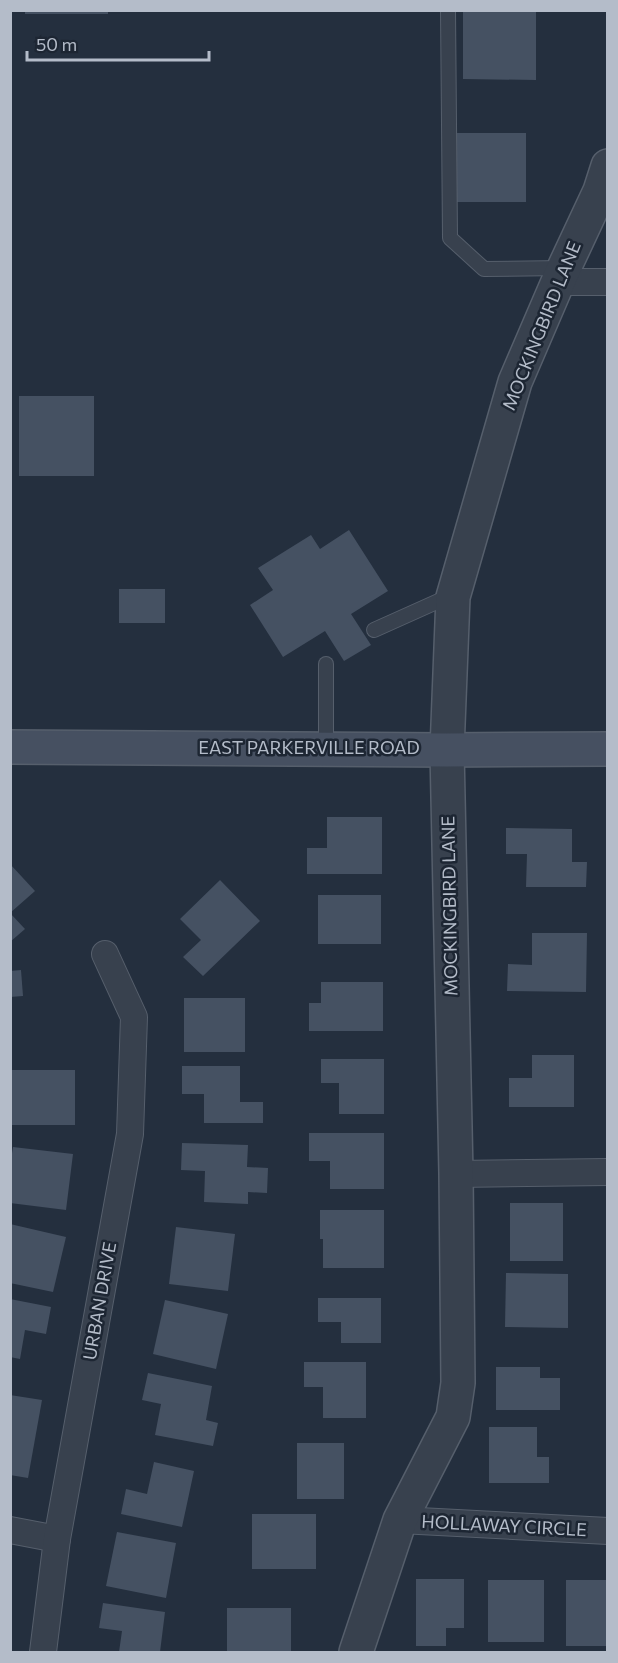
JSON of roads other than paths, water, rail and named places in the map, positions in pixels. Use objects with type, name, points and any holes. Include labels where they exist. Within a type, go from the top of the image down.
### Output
[{"type":"main road","name":"EAST PARKERVILLE ROAD","points":[[10,747],[608,749]]},
{"type":"street","name":"MOCKINGBIRD LANE","points":[[356,1653],[400,1521],[453,1417],[458,1383],[447,750],[454,594],[515,382],[600,191],[608,166]]},
{"type":"street","points":[[561,275],[608,282]]},
{"type":"street","name":"URBAN DRIVE","points":[[43,1653],[57,1539],[130,1134],[134,1017],[105,954]]},
{"type":"street","points":[[456,1174],[608,1172]]},
{"type":"street","name":"HOLLAWAY CIRCLE","points":[[400,1521],[608,1531]]},
{"type":"street","points":[[10,1530],[57,1539]]},
{"type":"lane","points":[[448,10],[450,238],[484,268],[561,275]]},
{"type":"lane","points":[[374,630],[454,594]]},
{"type":"lane","points":[[326,664],[326,748]]}]
